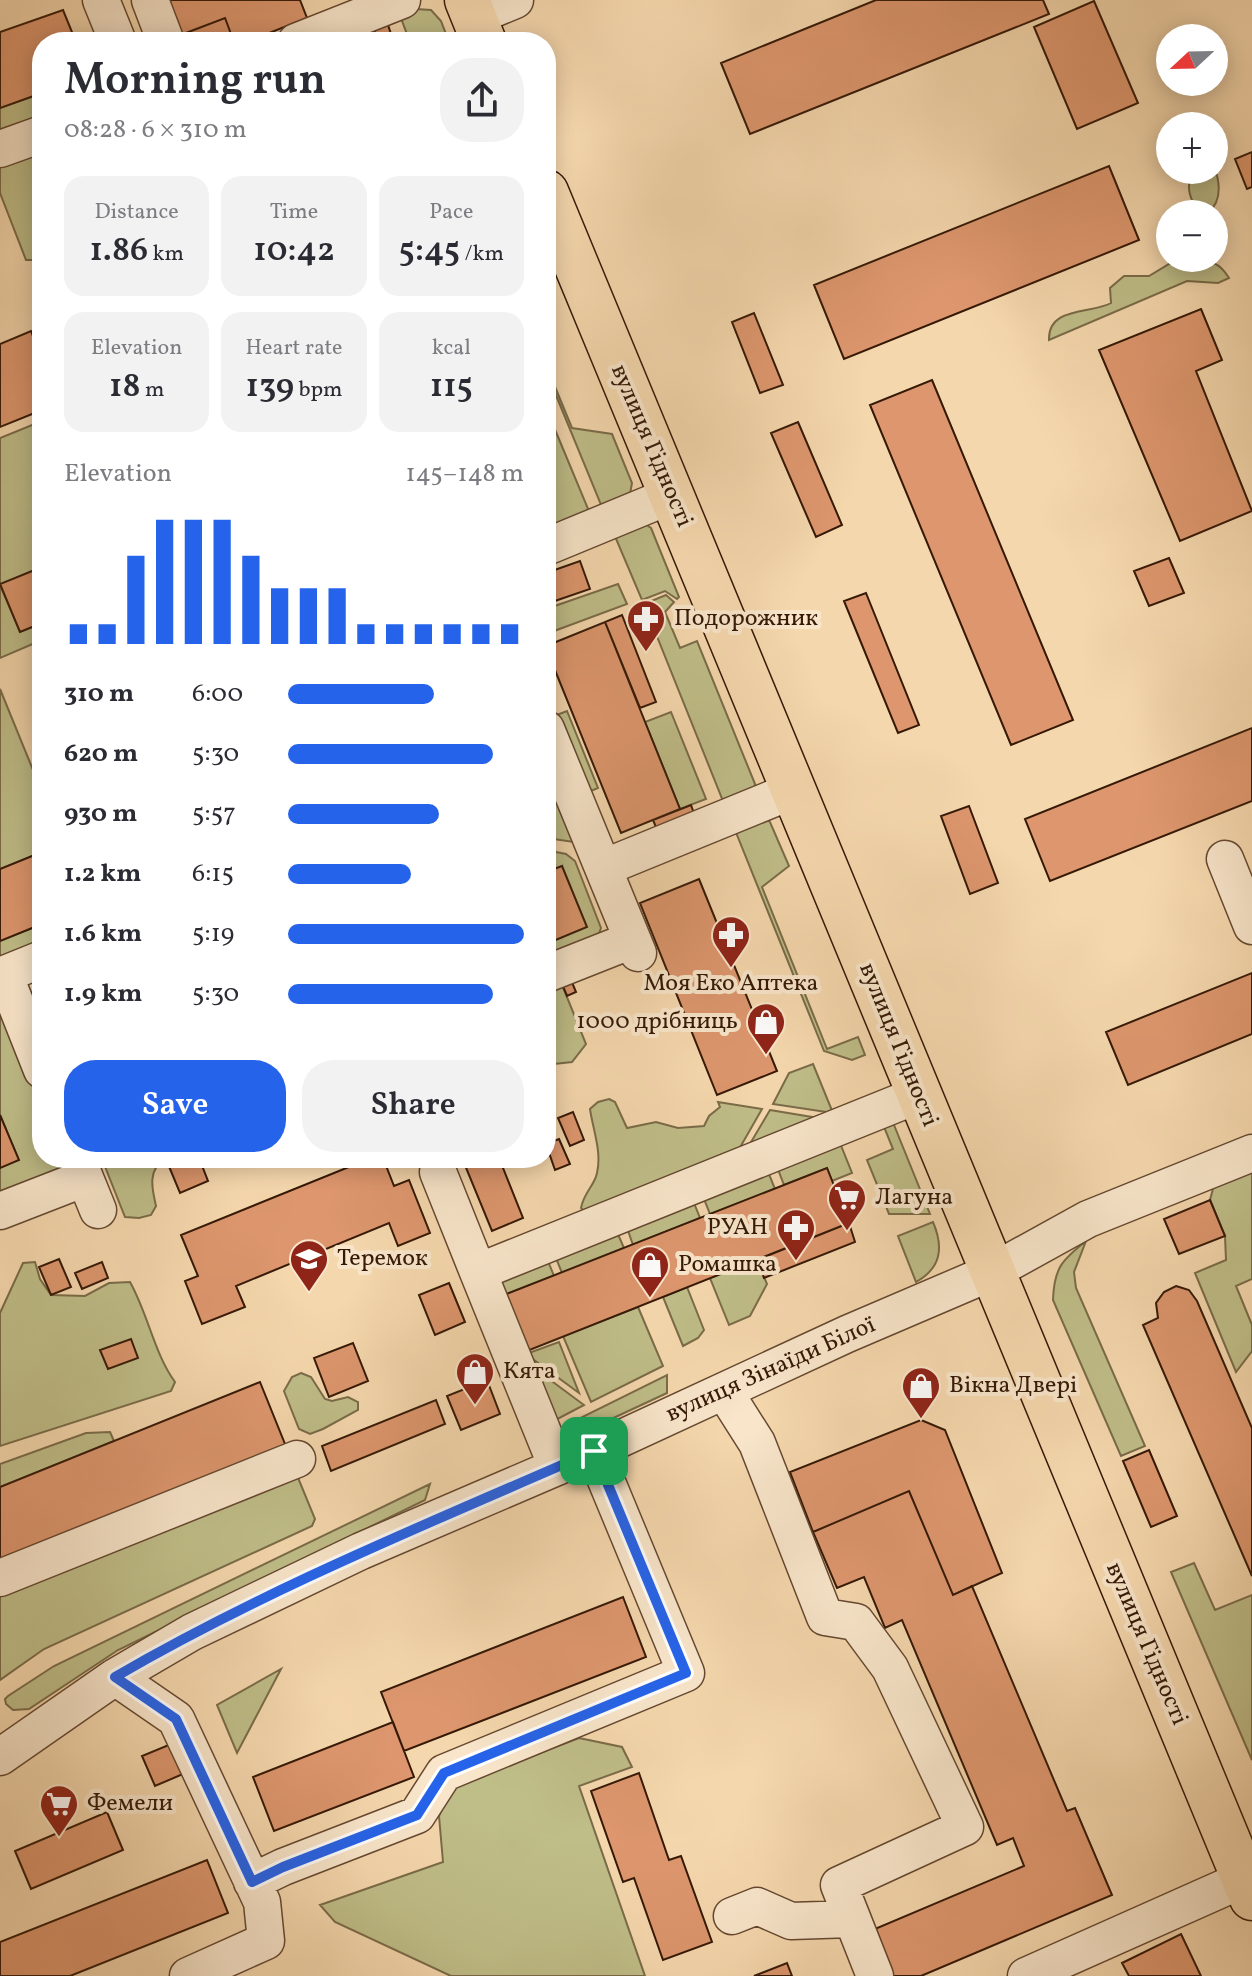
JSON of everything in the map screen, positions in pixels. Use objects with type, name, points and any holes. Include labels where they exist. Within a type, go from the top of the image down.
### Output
[{"type":"main road","name":"вулиця Гідності","points":[[556,216],[1248,1888]]},
{"type":"street","points":[[101,0],[116,32]]},
{"type":"street","points":[[321,32],[402,0]]},
{"type":"street","points":[[475,20],[515,0]]},
{"type":"street","points":[[141,32],[159,23]]},
{"type":"street","points":[[0,149],[32,138]]},
{"type":"street","points":[[556,543],[672,495]]},
{"type":"street","points":[[556,753],[635,946],[556,971]]},
{"type":"street","points":[[603,868],[794,790]]},
{"type":"street","points":[[1225,859],[1252,926]]},
{"type":"street","points":[[32,963],[2,975],[32,1046]]},
{"type":"street","points":[[478,1272],[918,1095]]},
{"type":"street","name":"вулиця Зінаїди Білої","points":[[7,1738],[192,1632],[361,1551],[594,1451],[847,1334],[992,1272],[1088,1219],[1252,1153]]},
{"type":"street","points":[[438,1172],[557,1467]]},
{"type":"street","points":[[0,1211],[86,1182]]},
{"type":"street","points":[[724,1391],[757,1443],[825,1617],[856,1622],[890,1668],[965,1827],[839,1885],[875,1976]]},
{"type":"street","points":[[252,1882],[417,1815],[444,1773],[686,1673],[594,1451]]},
{"type":"street","points":[[0,1578],[297,1459]]},
{"type":"street","points":[[115,1677],[176,1719],[262,1902],[266,1941],[188,1976]]},
{"type":"street","points":[[1026,1976],[1248,1888]]},
{"type":"street","points":[[732,1916],[757,1906],[791,1921],[852,1919]]},
{"type":"shaded area","points":[[431,10],[441,21],[445,32],[406,32],[399,13]]},
{"type":"shaded area","points":[[32,97],[32,121],[0,132],[0,108]]},
{"type":"shaded area","points":[[32,155],[32,260],[26,260],[0,193],[0,167]]},
{"type":"shaded area","points":[[1189,184],[1218,184],[1217,200],[1192,200]]},
{"type":"shaded area","points":[[1156,272],[1224,272],[1229,278],[1218,283],[1187,281],[1049,340],[1051,329],[1063,316],[1111,303],[1110,288],[1124,276],[1149,276]]},
{"type":"shaded area","points":[[556,389],[572,428],[612,434],[632,483],[630,494],[604,512]]},
{"type":"shaded area","points":[[32,425],[32,571],[0,585],[0,438]]},
{"type":"shaded area","points":[[556,432],[591,516],[556,531]]},
{"type":"shaded area","points":[[641,521],[651,528],[679,597],[677,599],[665,591],[642,600],[611,527]]},
{"type":"shaded area","points":[[618,584],[627,604],[556,630],[556,606]]},
{"type":"shaded area","points":[[0,585],[20,632],[32,627],[32,644],[0,658]]},
{"type":"shaded area","points":[[666,595],[674,602],[665,612],[680,648],[697,641],[755,784],[754,791],[725,806],[644,604]]},
{"type":"shaded area","points":[[0,689],[32,767],[32,856],[0,869]]},
{"type":"shaded area","points":[[567,711],[598,788],[577,797],[556,744],[556,715]]},
{"type":"shaded area","points":[[671,712],[706,799],[680,809],[645,722]]},
{"type":"shaded area","points":[[556,797],[574,842],[556,839]]},
{"type":"shaded area","points":[[764,817],[770,822],[789,866],[762,887],[827,1049],[858,1037],[865,1055],[852,1060],[824,1051],[733,825]]},
{"type":"shaded area","points":[[556,852],[566,854],[575,861],[601,928],[597,939],[556,960],[556,895],[562,866],[556,868]]},
{"type":"shaded area","points":[[32,928],[32,956],[0,969],[0,941]]},
{"type":"shaded area","points":[[560,980],[586,1044],[572,1062],[556,1064],[556,982]]},
{"type":"shaded area","points":[[0,999],[5,1004],[32,1073],[32,1168],[61,1168],[0,1199],[0,1168],[18,1159],[0,1115]]},
{"type":"shaded area","points":[[813,1064],[833,1113],[773,1104],[789,1073]]},
{"type":"shaded area","points":[[609,1099],[615,1102],[627,1128],[656,1122],[678,1128],[704,1126],[709,1116],[720,1107],[718,1102],[762,1109],[738,1151],[587,1215],[581,1208],[596,1177],[598,1165],[590,1109],[598,1102]]},
{"type":"shaded area","points":[[770,1110],[836,1121],[741,1159]]},
{"type":"shaded area","points":[[892,1120],[930,1214],[889,1214],[867,1160],[893,1149],[882,1122]]},
{"type":"shaded area","points":[[836,1133],[852,1173],[832,1181],[827,1168],[784,1185],[774,1159]]},
{"type":"shaded area","points":[[764,1162],[775,1189],[710,1214],[700,1189]]},
{"type":"shaded area","points":[[1252,1166],[1252,1279],[1236,1286],[1252,1325],[1252,1351],[1236,1372],[1195,1273],[1226,1260],[1225,1236],[1210,1200],[1215,1181]]},
{"type":"shaded area","points":[[106,1168],[156,1168],[152,1186],[156,1206],[151,1215],[125,1217]]},
{"type":"shaded area","points":[[690,1193],[700,1218],[633,1245],[624,1219]]},
{"type":"shaded area","points":[[933,1222],[938,1256],[931,1270],[916,1282],[898,1236]]},
{"type":"shaded area","points":[[613,1223],[624,1248],[562,1273],[552,1248]]},
{"type":"shaded area","points":[[1086,1241],[1074,1272],[1076,1288],[1145,1446],[1121,1456],[1053,1300],[1055,1280],[1061,1266]]},
{"type":"shaded area","points":[[544,1251],[554,1276],[504,1295],[489,1275]]},
{"type":"shaded area","points":[[757,1260],[767,1284],[750,1316],[729,1325],[710,1278]]},
{"type":"shaded area","points":[[35,1262],[40,1279],[51,1295],[85,1296],[109,1283],[130,1282],[162,1359],[175,1382],[171,1391],[0,1446],[0,1313],[23,1263]]},
{"type":"shaded area","points":[[687,1287],[704,1330],[698,1338],[683,1346],[663,1297]]},
{"type":"shaded area","points":[[638,1307],[663,1366],[591,1402],[563,1336]]},
{"type":"shaded area","points":[[559,1342],[579,1393],[526,1354]]},
{"type":"shaded area","points":[[522,1359],[584,1405],[546,1425]]},
{"type":"shaded area","points":[[301,1373],[311,1377],[325,1399],[332,1401],[348,1397],[358,1402],[358,1410],[310,1434],[299,1429],[284,1391],[292,1377]]},
{"type":"shaded area","points":[[667,1375],[667,1393],[564,1441],[550,1433]]},
{"type":"shaded area","points":[[110,1432],[114,1441],[0,1487],[0,1464],[86,1433]]},
{"type":"shaded area","points":[[294,1468],[315,1519],[312,1526],[44,1649],[0,1680],[0,1588]]},
{"type":"shaded area","points":[[430,1484],[425,1500],[118,1650],[29,1709],[13,1710],[6,1704],[8,1696],[54,1666]]},
{"type":"shaded area","points":[[1194,1563],[1215,1610],[1252,1595],[1252,1760],[1171,1572]]},
{"type":"shaded area","points":[[281,1669],[237,1753],[217,1705]]},
{"type":"shaded area","points":[[579,1738],[622,1747],[632,1767],[579,1786],[645,1976],[451,1976],[335,1922],[320,1905],[443,1862],[439,1816],[451,1787]]},
{"type":"building","points":[[164,0],[300,0],[307,18],[272,32],[230,32],[225,18],[188,32],[176,32]]},
{"type":"building","points":[[876,0],[1043,0],[1049,14],[750,134],[721,63]]},
{"type":"building","points":[[1094,1],[1138,103],[1077,129],[1034,27]]},
{"type":"building","points":[[63,10],[72,32],[32,32],[32,97],[0,108],[0,32]]},
{"type":"building","points":[[225,18],[230,32],[188,32]]},
{"type":"building","points":[[386,19],[390,32],[375,32],[372,25]]},
{"type":"building","points":[[1252,152],[1252,187],[1247,189],[1235,159]]},
{"type":"building","points":[[1109,166],[1139,240],[844,359],[814,285]]},
{"type":"building","points":[[1201,309],[1222,360],[1196,371],[1252,511],[1180,541],[1099,350]]},
{"type":"building","points":[[754,313],[783,385],[760,393],[732,322]]},
{"type":"building","points":[[31,331],[32,334],[32,414],[0,427],[0,344]]},
{"type":"building","points":[[932,380],[1073,720],[1011,745],[870,405]]},
{"type":"building","points":[[798,422],[842,525],[816,537],[771,433]]},
{"type":"building","points":[[1169,558],[1184,593],[1149,606],[1134,571]]},
{"type":"building","points":[[580,561],[590,589],[556,601],[556,569]]},
{"type":"building","points":[[32,571],[32,627],[20,632],[0,584]]},
{"type":"building","points":[[866,593],[919,725],[898,733],[844,601]]},
{"type":"building","points":[[622,615],[656,702],[640,708],[605,622]]},
{"type":"building","points":[[605,622],[680,809],[621,833],[556,673],[556,642]]},
{"type":"building","points":[[1252,728],[1252,801],[1050,881],[1025,819]]},
{"type":"building","points":[[691,805],[697,822],[660,837],[653,820]]},
{"type":"building","points":[[969,806],[998,883],[970,894],[941,816]]},
{"type":"building","points":[[32,856],[32,928],[0,941],[0,869]]},
{"type":"building","points":[[562,866],[587,927],[556,940],[556,868]]},
{"type":"building","points":[[699,879],[777,1071],[717,1095],[640,903]]},
{"type":"building","points":[[1252,973],[1252,1034],[1128,1085],[1106,1032]]},
{"type":"building","points":[[571,980],[576,992],[567,996],[562,984]]},
{"type":"building","points":[[573,1112],[584,1140],[570,1146],[558,1118]]},
{"type":"building","points":[[0,1115],[19,1160],[0,1168]]},
{"type":"building","points":[[559,1139],[570,1164],[555,1170],[556,1168],[556,1140]]},
{"type":"building","points":[[170,1168],[203,1168],[208,1181],[180,1193]]},
{"type":"building","points":[[346,1168],[387,1168],[394,1186],[409,1180],[430,1233],[398,1246],[389,1223],[236,1286],[245,1307],[202,1324],[185,1281],[198,1276],[181,1235]]},
{"type":"building","points":[[466,1168],[503,1168],[523,1218],[492,1231]]},
{"type":"building","points":[[827,1168],[849,1223],[527,1351],[504,1295]]},
{"type":"building","points":[[1210,1200],[1225,1236],[1179,1254],[1164,1219]]},
{"type":"building","points":[[849,1223],[855,1242],[764,1278],[757,1260]]},
{"type":"building","points":[[59,1259],[71,1287],[51,1295],[39,1267]]},
{"type":"building","points":[[102,1262],[108,1278],[82,1289],[75,1273]]},
{"type":"building","points":[[449,1283],[465,1322],[435,1335],[419,1295]]},
{"type":"building","points":[[1176,1286],[1189,1290],[1197,1301],[1252,1428],[1252,1576],[1143,1325],[1158,1318],[1156,1303],[1164,1292]]},
{"type":"building","points":[[131,1339],[138,1358],[108,1369],[100,1350]]},
{"type":"building","points":[[353,1343],[368,1381],[329,1397],[314,1358]]},
{"type":"building","points":[[487,1380],[500,1414],[461,1430],[447,1396]]},
{"type":"building","points":[[260,1382],[287,1449],[0,1564],[0,1487]]},
{"type":"building","points":[[436,1400],[445,1424],[331,1471],[322,1446]]},
{"type":"building","points":[[921,1420],[945,1430],[1002,1573],[953,1595],[909,1491],[813,1532],[790,1472]]},
{"type":"building","points":[[1149,1450],[1177,1516],[1151,1527],[1123,1461]]},
{"type":"building","points":[[909,1491],[953,1595],[972,1586],[1067,1811],[1075,1808],[1112,1895],[921,1976],[880,1976],[863,1934],[1024,1866],[1013,1838],[997,1845],[902,1620],[885,1628],[864,1577],[837,1588],[813,1532]]},
{"type":"building","points":[[623,1597],[646,1657],[404,1751],[381,1692]]},
{"type":"building","points":[[393,1722],[414,1777],[274,1831],[253,1777]]},
{"type":"building","points":[[171,1744],[183,1774],[155,1786],[142,1756]]},
{"type":"building","points":[[639,1773],[669,1860],[681,1856],[712,1942],[663,1960],[634,1878],[623,1882],[591,1791]]},
{"type":"building","points":[[107,1812],[123,1850],[31,1889],[15,1851]]},
{"type":"building","points":[[207,1860],[228,1913],[70,1976],[0,1976],[0,1942]]},
{"type":"building","points":[[1181,1934],[1201,1976],[1129,1976],[1122,1963]]},
{"type":"building","points":[[787,1963],[792,1976],[754,1976]]},
{"type":"place","name":"Подорожник","points":[[646,653]]},
{"type":"place","name":"Моя Еко Аптека","points":[[731,969]]},
{"type":"place","name":"1000 дрібниць","points":[[766,1056]]},
{"type":"place","name":"Лагуна","points":[[847,1232]]},
{"type":"place","name":"РУАН","points":[[796,1262]]},
{"type":"place","name":"Теремок","points":[[309,1293]]},
{"type":"place","name":"Ромашка","points":[[650,1299]]},
{"type":"place","name":"Кята","points":[[475,1406]]},
{"type":"place","name":"Вікна Двері","points":[[921,1420]]},
{"type":"place","name":"Фемели","points":[[59,1838]]},
{"type":"route","points":[[594,1451],[686,1673],[444,1773],[417,1815],[252,1882],[176,1719],[115,1677],[192,1632],[361,1551],[594,1451]]}]
